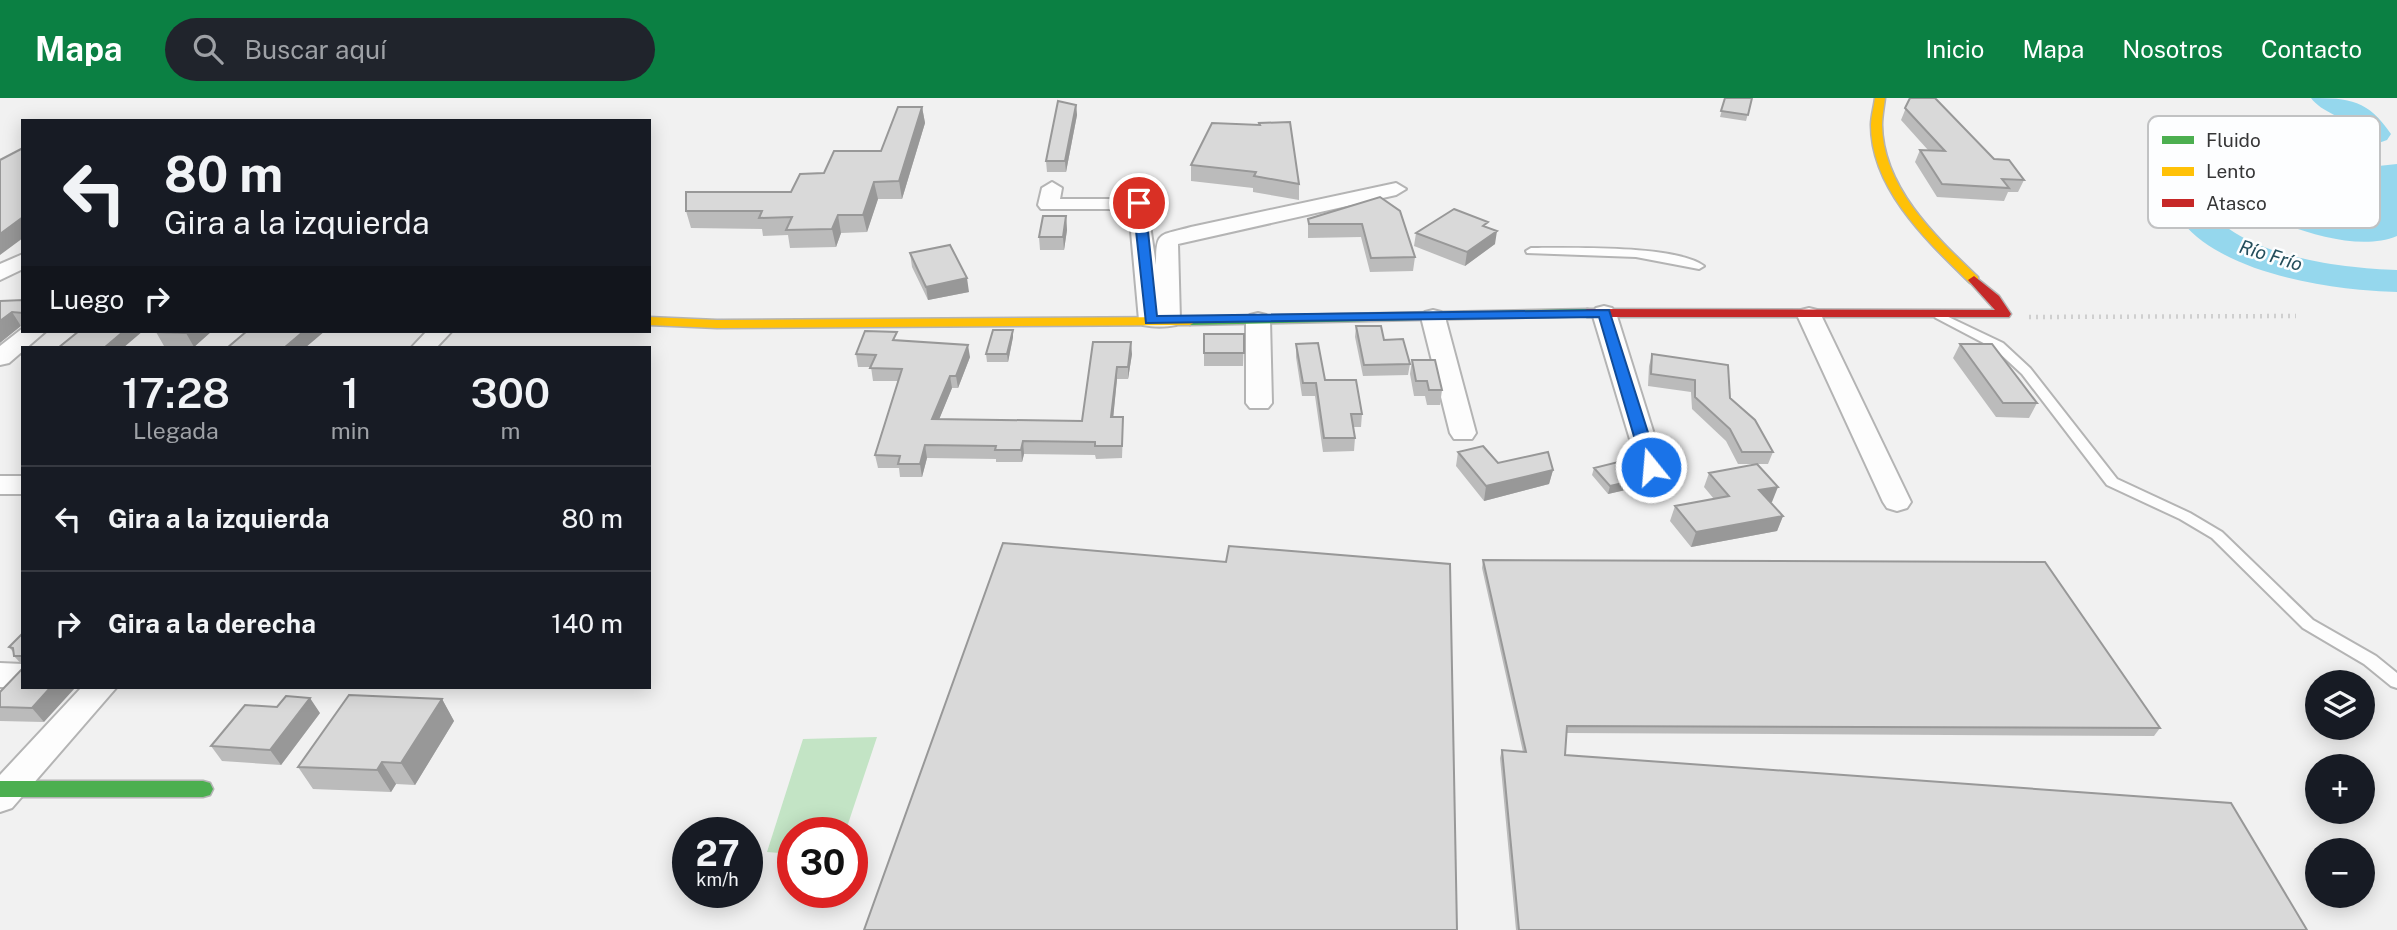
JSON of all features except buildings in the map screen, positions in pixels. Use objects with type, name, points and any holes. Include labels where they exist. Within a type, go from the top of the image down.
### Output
[{"type":"street","points":[[1880,98],[1872,115],[1875,141],[1883,166],[1911,210],[2004,314]]},
{"type":"street","points":[[1052,188],[1048,205],[1139,203],[1160,320]]},
{"type":"street","points":[[1160,320],[1167,241],[1198,231],[1396,189]]},
{"type":"street","points":[[0,273],[21,261]]},
{"type":"street","points":[[651,321],[683,327],[714,328],[1433,317],[1604,313],[1674,307],[1809,315],[2004,314]]},
{"type":"street","points":[[1604,313],[1651,467]]},
{"type":"street","points":[[1809,315],[1897,502]]},
{"type":"street","points":[[1433,317],[1463,433]]},
{"type":"street","points":[[1258,320],[1259,403]]},
{"type":"street","points":[[0,358],[31,333]]},
{"type":"street","points":[[425,346],[438,333]]},
{"type":"street","points":[[0,485],[21,485]]},
{"type":"street","points":[[0,676],[21,676]]},
{"type":"street","points":[[3,792],[99,689]]},
{"type":"street","points":[[3,792],[204,789]]},
{"type":"lane","points":[[1531,251],[1614,250],[1668,256],[1699,266]]},
{"type":"lane","points":[[1935,314],[1991,341],[2026,371],[2112,482],[2185,516],[2217,535],[2308,624],[2370,660],[2397,682]]},
{"type":"path","points":[[2004,314],[2041,319],[2295,316]]},
{"type":"green space","points":[[877,737],[850,817],[778,817],[803,739]]},
{"type":"green space","points":[[777,821],[777,853],[767,852]]},
{"type":"water","points":[[2397,164],[2397,236],[2364,242],[2346,241],[2297,228],[2380,228],[2380,166]]},
{"type":"waterway","name":"Río Frío","points":[[2326,98],[2360,116]]},
{"type":"waterway","name":"Río Frío","points":[[2206,228],[2232,245],[2277,262],[2329,274],[2397,281]]},
{"type":"traffic: fast","points":[[1190,321],[1587,313]]},
{"type":"traffic: fast","points":[[0,789],[203,789]]},
{"type":"traffic: slow","points":[[1880,98],[1877,125],[1880,150],[1888,175],[1901,199],[1918,221],[1974,280]]},
{"type":"traffic: slow","points":[[651,321],[717,324],[1190,321]]},
{"type":"traffic: jam","points":[[1587,313],[2004,314],[1994,299],[1974,280]]},
{"type":"route","points":[[1139,203],[1151,320],[1604,313],[1651,467]]}]
